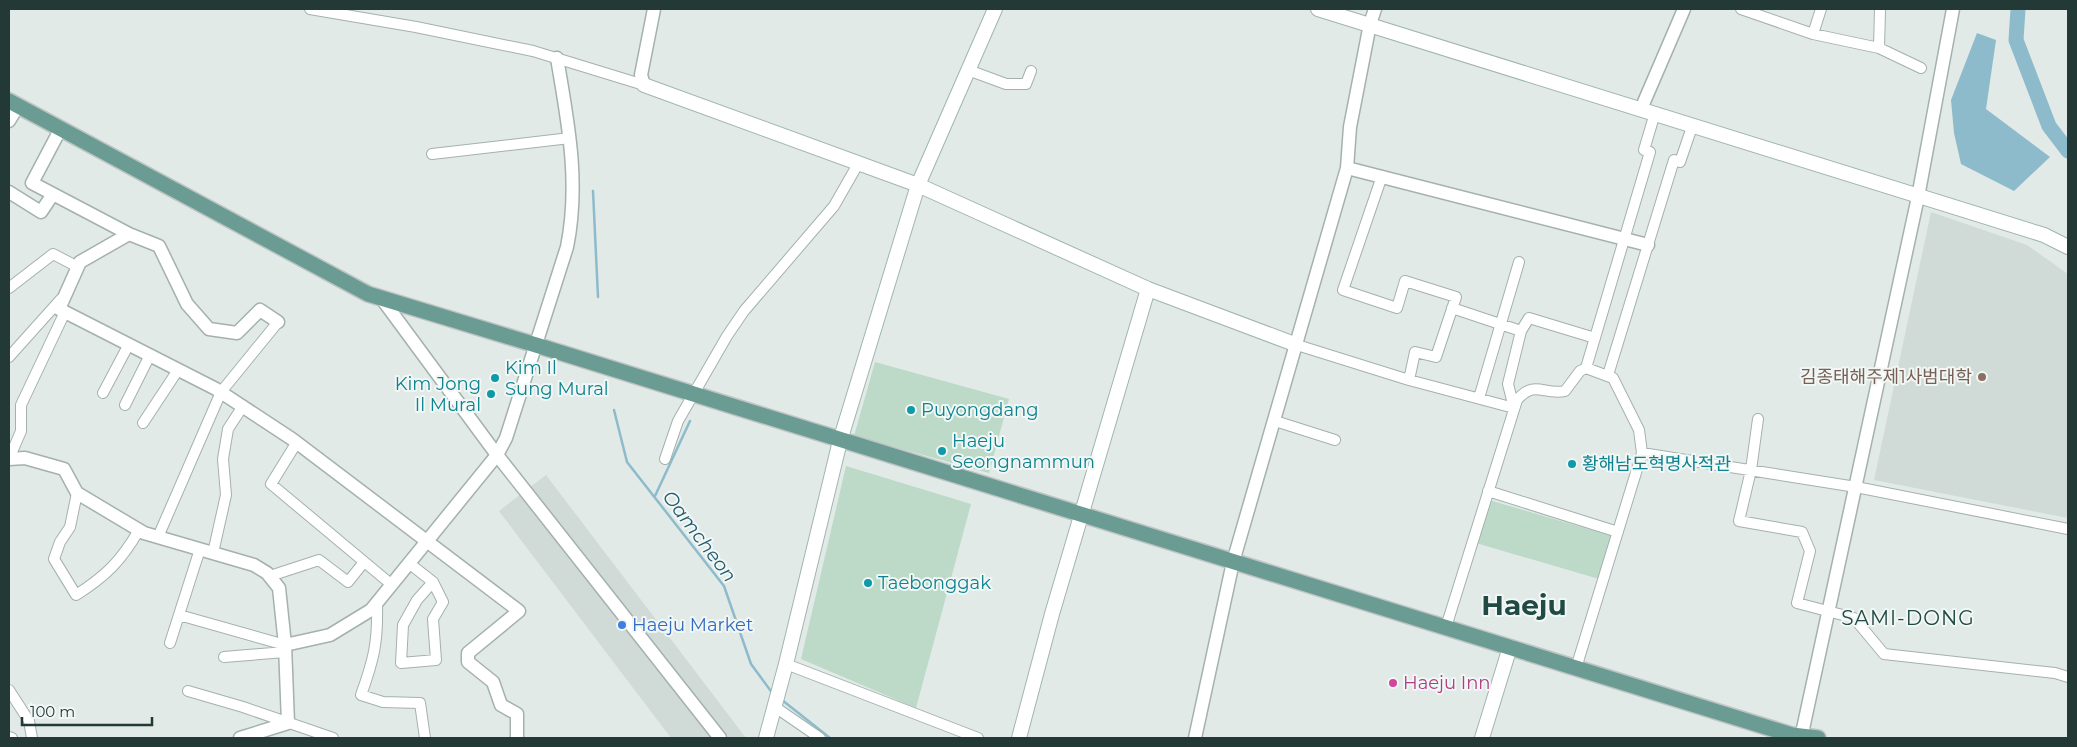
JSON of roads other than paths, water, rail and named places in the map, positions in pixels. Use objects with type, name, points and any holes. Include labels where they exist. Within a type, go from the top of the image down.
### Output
[{"type":"main road","points":[[766,738],[780,689],[840,441],[918,185],[995,9]]},
{"type":"main road","points":[[1318,9],[1693,124],[1918,197],[2044,235],[2068,247]]},
{"type":"main road","points":[[644,85],[918,185],[1148,289],[1297,346]]},
{"type":"main road","points":[[13,103],[368,294],[382,299],[536,345],[1801,738],[1818,738]]},
{"type":"main road","points":[[1019,738],[1052,614],[1148,289]]},
{"type":"main road","points":[[1482,738],[1510,647]]},
{"type":"street","points":[[310,9],[466,37],[557,58],[644,85]]},
{"type":"street","points":[[644,85],[641,75],[654,9]]},
{"type":"street","points":[[1195,738],[1233,562],[1347,168],[1350,127],[1370,24],[1376,9]]},
{"type":"street","points":[[1586,368],[1650,152],[1644,150],[1648,111],[1684,9]]},
{"type":"street","points":[[1741,9],[1813,34],[1879,48],[1920,68]]},
{"type":"street","points":[[1813,34],[1821,9]]},
{"type":"street","points":[[1879,48],[1880,9]]},
{"type":"street","points":[[1801,738],[1918,197],[1953,9]]},
{"type":"street","points":[[224,657],[285,648],[330,635],[372,610],[428,543],[497,455],[506,438],[572,223],[574,181],[570,138],[557,58]]},
{"type":"street","points":[[968,70],[1006,84],[1026,84],[1031,71]]},
{"type":"street","points":[[9,121],[13,103]]},
{"type":"street","points":[[1608,375],[1674,160],[1680,162],[1693,124]]},
{"type":"street","points":[[61,128],[32,183],[129,234],[159,246],[187,304],[209,329],[237,333],[260,310],[278,322],[221,392],[158,537]]},
{"type":"street","points":[[432,154],[570,138]]},
{"type":"street","points":[[665,459],[678,421],[727,336],[744,311],[834,206],[858,164]]},
{"type":"street","points":[[1347,168],[1648,245]]},
{"type":"street","points":[[1382,176],[1344,290],[1397,308],[1405,280],[1456,296],[1436,357],[1415,352],[1409,380]]},
{"type":"street","points":[[9,192],[41,212],[53,194]]},
{"type":"street","points":[[129,234],[80,262],[59,309],[221,392],[243,406],[297,442],[519,612],[468,653],[468,662],[493,682],[501,705],[517,714],[517,738]]},
{"type":"street","points":[[9,288],[53,254],[78,266]]},
{"type":"street","points":[[1478,398],[1502,324],[1519,262]]},
{"type":"street","points":[[9,357],[66,295]]},
{"type":"street","points":[[382,299],[497,455],[720,738]]},
{"type":"street","points":[[1452,308],[1522,331]]},
{"type":"street","points":[[65,312],[21,406],[21,431],[9,459],[24,458],[64,469],[76,493],[139,530],[254,565],[270,576],[279,588],[285,648],[288,723]]},
{"type":"street","points":[[1514,408],[1508,384],[1522,331],[1529,318],[1595,338]]},
{"type":"street","points":[[103,393],[129,344]]},
{"type":"street","points":[[1297,346],[1409,380],[1514,408]]},
{"type":"street","points":[[125,406],[150,355]]},
{"type":"street","points":[[1446,628],[1514,408],[1521,395],[1536,388],[1565,391],[1580,371],[1586,368],[1608,375],[1616,383],[1639,430],[1642,453],[1576,668]]},
{"type":"street","points":[[143,423],[178,370]]},
{"type":"street","points":[[213,553],[226,495],[223,459],[228,429],[243,406]]},
{"type":"street","points":[[1758,419],[1751,470],[1739,521],[1802,532],[1810,551],[1797,603],[1854,618],[1884,654],[2055,672],[2068,677]]},
{"type":"street","points":[[1275,421],[1335,440]]},
{"type":"street","points":[[297,442],[271,484],[392,585]]},
{"type":"street","points":[[1642,453],[1856,487],[2068,528]]},
{"type":"street","points":[[1488,492],[1618,532]]},
{"type":"street","points":[[76,493],[70,527],[60,542],[54,559],[76,595],[100,580],[112,568],[126,552],[139,530]]},
{"type":"street","points":[[170,643],[200,549]]},
{"type":"street","points":[[270,576],[319,560],[348,582],[364,562]]},
{"type":"street","points":[[410,564],[433,582],[443,602],[433,619],[436,660],[402,663],[403,626],[417,600],[433,582]]},
{"type":"street","points":[[377,604],[378,639],[371,669],[361,695],[383,702],[420,703],[425,738]]},
{"type":"street","points":[[179,615],[285,648]]},
{"type":"street","points":[[786,664],[978,738]]},
{"type":"street","points":[[9,690],[29,721],[32,738]]},
{"type":"street","points":[[188,691],[243,706],[333,738]]},
{"type":"street","points":[[774,707],[820,738]]},
{"type":"street","points":[[240,738],[288,723]]},
{"type":"water","points":[[1977,33],[1996,40],[1986,109],[2050,157],[2014,191],[1961,164],[1954,133],[1951,100]]},
{"type":"waterway","points":[[2018,9],[2016,40],[2049,126],[2068,151]]},
{"type":"waterway","points":[[593,191],[598,297]]},
{"type":"waterway","name":"Oamcheon","points":[[614,410],[627,462],[724,586],[751,664],[773,694]]},
{"type":"waterway","points":[[655,496],[690,421]]},
{"type":"waterway","name":"Oamcheon","points":[[782,700],[830,738]]},
{"type":"place","name":"김종태해주제1사범대학","points":[[1982,377]]},
{"type":"place","name":"Kim Il Sung Mural","points":[[495,378]]},
{"type":"place","name":"Kim Jong Il Mural","points":[[491,394]]},
{"type":"place","name":"Puyongdang","points":[[911,410]]},
{"type":"place","name":"Haeju Seongnammun","points":[[942,451]]},
{"type":"place","name":"황해남도혁명사적관","points":[[1572,464]]},
{"type":"place","name":"Taebonggak","points":[[868,583]]},
{"type":"place","name":"Haeju Market","points":[[622,625]]},
{"type":"place","name":"Haeju Inn","points":[[1393,683]]},
{"type":"district","name":"Haeju","points":[[1524,605]]},
{"type":"district","name":"SAMI-DONG","points":[[1908,618]]}]
